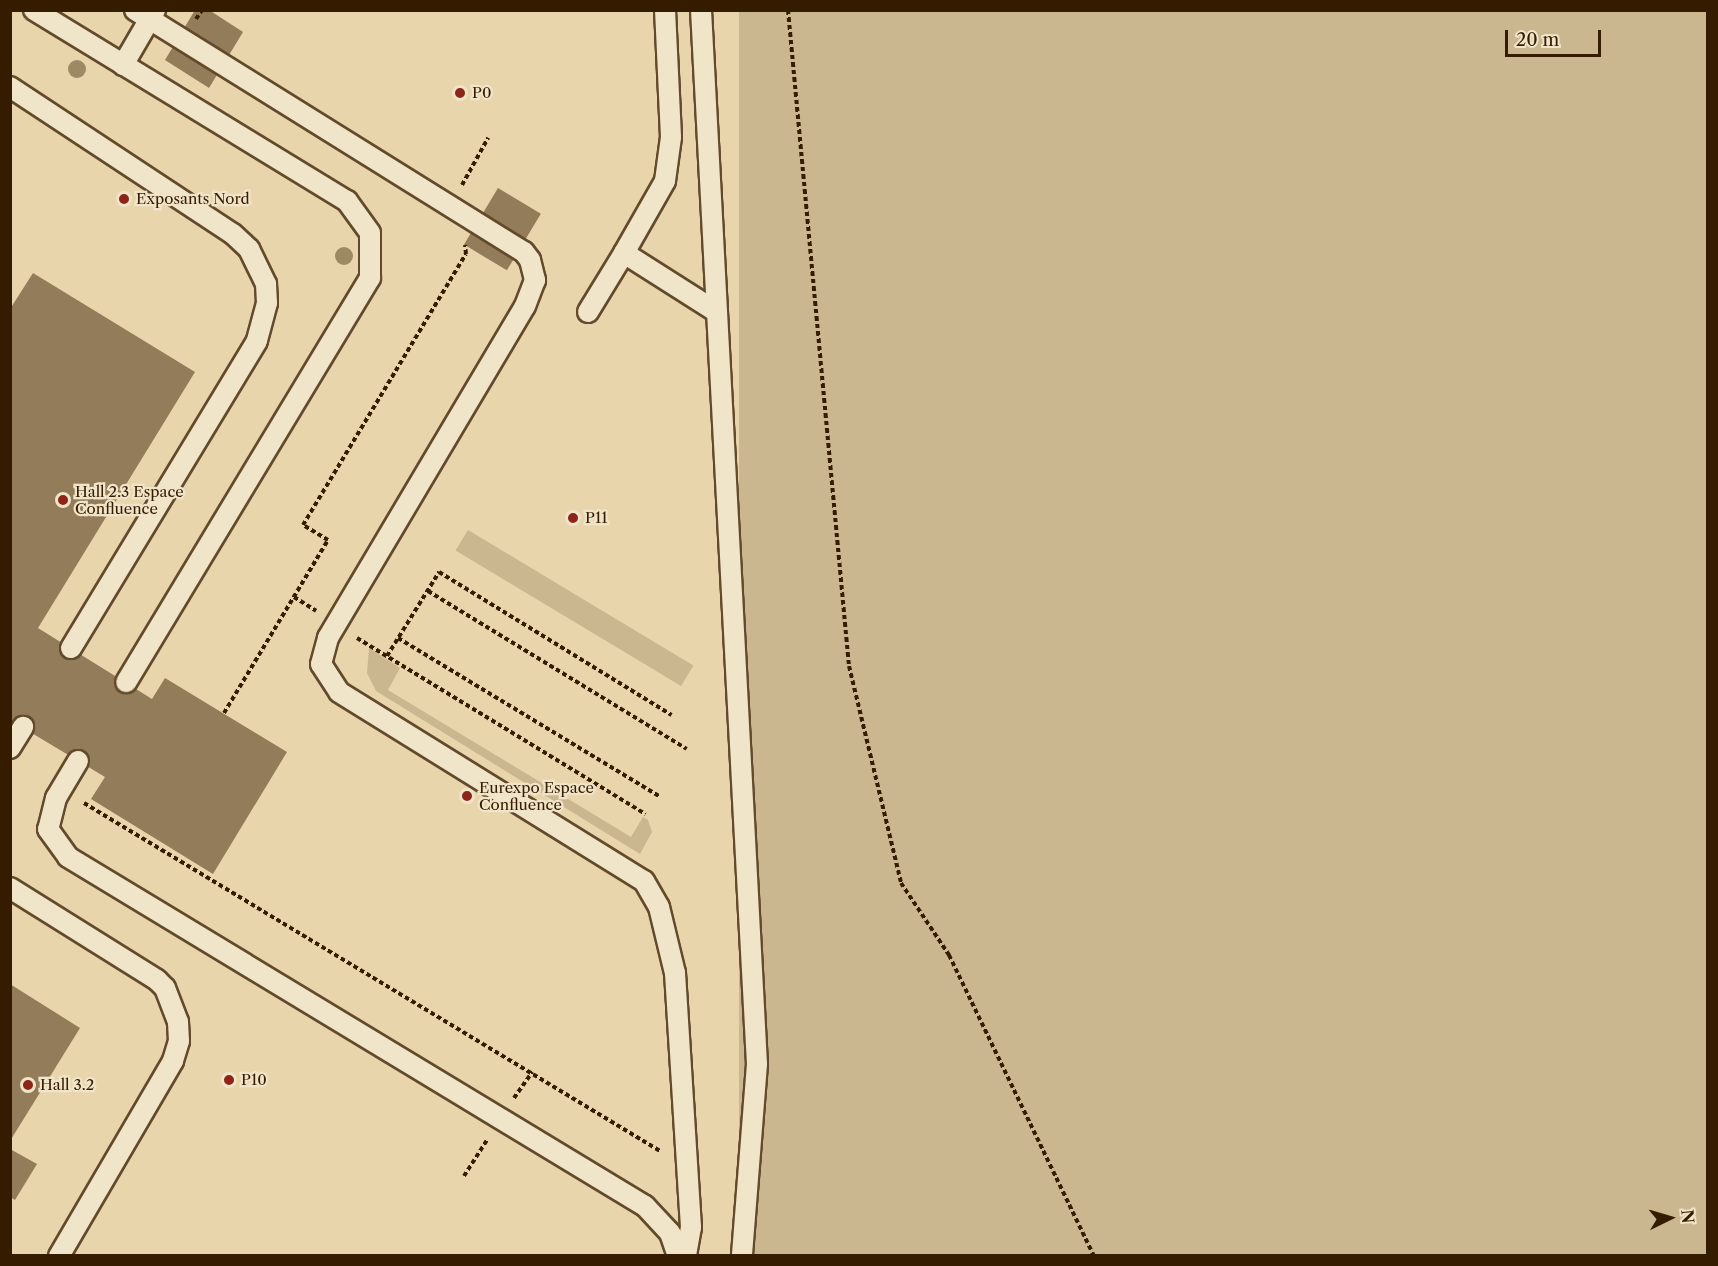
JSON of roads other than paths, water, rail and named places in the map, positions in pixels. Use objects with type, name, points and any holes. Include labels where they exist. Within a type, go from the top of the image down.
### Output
[{"type":"lane","points":[[34,10],[347,201],[370,233],[370,278],[126,682]]},
{"type":"lane","points":[[588,312],[665,181],[671,137],[665,10]]},
{"type":"lane","points":[[701,10],[757,1064],[742,1256]]},
{"type":"lane","points":[[123,64],[147,13],[524,252],[534,270],[533,288],[336,624],[321,654],[324,672],[339,692],[644,880],[659,907],[675,973],[691,1227],[686,1256]]},
{"type":"lane","points":[[10,87],[233,234],[249,249],[266,284],[267,303],[257,341],[71,648]]},
{"type":"lane","points":[[624,253],[717,312]]},
{"type":"lane","points":[[10,748],[23,727]]},
{"type":"lane","points":[[78,761],[61,789],[48,829],[68,857],[645,1206],[670,1233],[678,1256]]},
{"type":"lane","points":[[10,888],[157,980],[165,988],[178,1022],[179,1041],[173,1060],[59,1256]]},
{"type":"place","name":"P0","points":[[460,93]]},
{"type":"place","name":"Exposants Nord","points":[[124,199]]},
{"type":"place","name":"Hall 2.3 Espace Confluence","points":[[63,500]]},
{"type":"place","name":"P11","points":[[573,518]]},
{"type":"place","name":"Eurexpo Espace Confluence","points":[[467,796]]},
{"type":"place","name":"P10","points":[[229,1080]]},
{"type":"place","name":"Hall 3.2","points":[[28,1085]]}]
